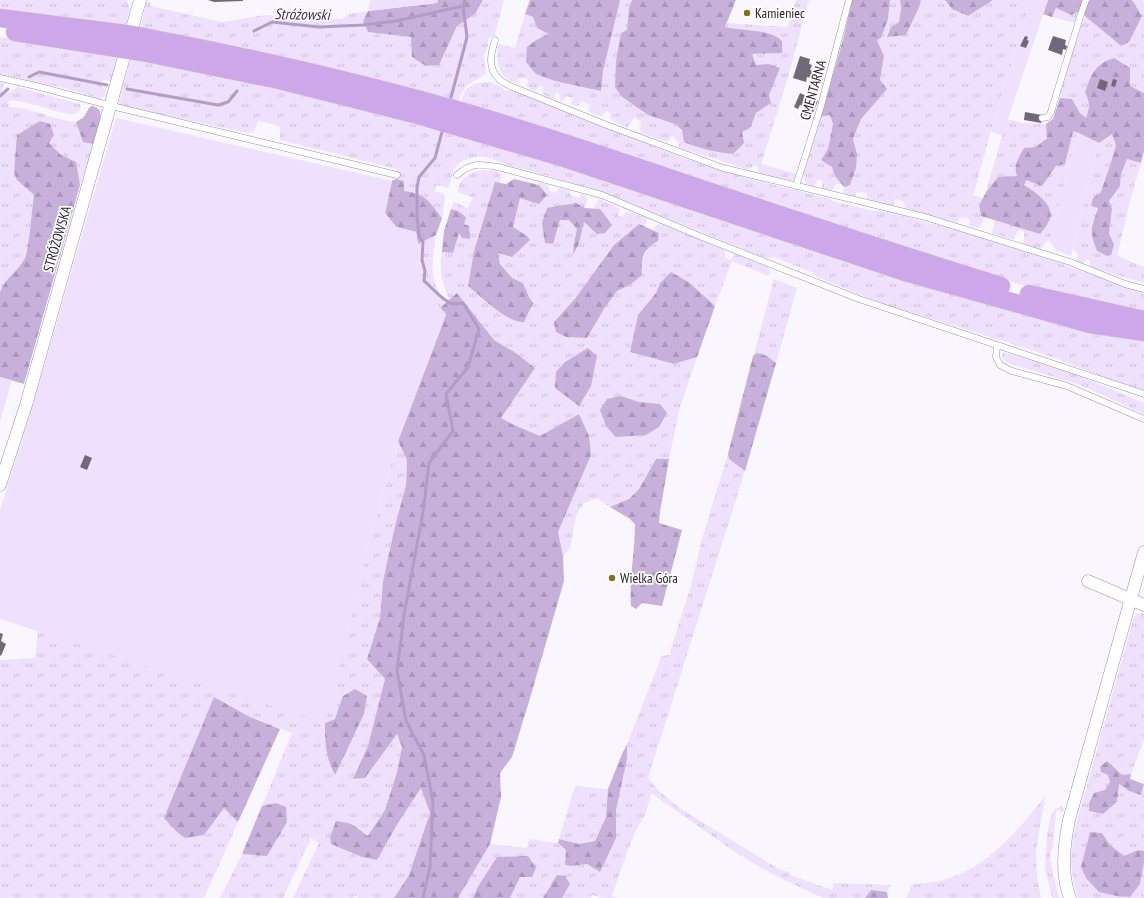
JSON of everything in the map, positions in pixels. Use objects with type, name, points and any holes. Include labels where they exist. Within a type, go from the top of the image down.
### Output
[{"type":"main road","points":[[0,18],[143,45],[279,80],[420,107],[470,121],[563,142],[818,228],[962,274],[1032,294],[1144,320]]},
{"type":"main road","points":[[0,30],[118,40]]},
{"type":"main road","points":[[470,121],[561,157],[905,272],[1090,324],[1144,332]]},
{"type":"street","name":"STRÓŻOWSKA","points":[[0,485],[26,405],[140,0]]},
{"type":"street","points":[[1069,896],[1064,866],[1065,840],[1069,820],[1144,552]]},
{"type":"street","points":[[1088,581],[1144,605]]},
{"type":"lane","name":"CMENTARNA","points":[[796,186],[821,106],[849,0]]},
{"type":"lane","points":[[1042,118],[1048,117],[1051,112],[1086,0]]},
{"type":"lane","points":[[495,40],[491,54],[492,67],[498,79],[510,86],[604,124],[723,168],[924,217],[1070,262],[1125,284],[1144,289]]},
{"type":"lane","points":[[0,78],[397,175]]},
{"type":"lane","points":[[457,175],[464,169],[474,164],[486,165],[602,195],[697,235],[859,299],[1144,394]]},
{"type":"lane","points":[[997,346],[996,357],[1000,365],[1012,371],[1066,386],[1144,419]]},
{"type":"green space","points":[[0,0],[127,0],[130,9],[125,27],[0,10]]},
{"type":"green space","points":[[370,0],[438,0],[437,3],[368,11]]},
{"type":"green space","points":[[438,0],[483,0],[475,14],[457,26],[439,65],[426,66],[412,57],[411,37],[368,32],[363,21],[368,11],[437,3]]},
{"type":"green space","points":[[483,0],[504,0],[495,35],[488,39],[488,46],[484,55],[486,73],[469,84],[463,90],[458,103],[140,29],[147,1],[151,3],[150,6],[222,22],[265,15],[343,19],[348,14],[368,11],[363,21],[368,32],[412,37],[426,66],[439,65],[457,26],[475,14]]},
{"type":"green space","points":[[530,0],[620,0],[603,71],[601,91],[555,81],[536,74],[526,62],[527,47],[536,40],[549,34],[537,28],[533,17],[525,14]]},
{"type":"green space","points":[[620,0],[632,0],[629,8],[627,30],[675,124],[696,147],[733,154],[742,132],[750,128],[756,113],[771,103],[769,95],[780,68],[768,64],[756,65],[751,54],[774,54],[737,29],[725,27],[727,23],[787,27],[796,0],[809,0],[788,77],[761,164],[797,174],[793,181],[762,174],[758,171],[758,167],[754,166],[748,170],[685,150],[679,147],[679,142],[672,136],[667,142],[641,133],[641,122],[634,117],[627,128],[613,121],[610,118],[611,113],[606,111],[602,116],[592,113],[588,111],[590,105],[582,101],[578,106],[573,105],[571,103],[573,99],[567,96],[560,101],[560,94],[556,92],[554,99],[544,95],[542,92],[543,87],[540,86],[535,91],[530,89],[527,86],[528,80],[526,78],[520,78],[515,83],[505,77],[501,72],[497,56],[499,44],[515,48],[525,14],[533,17],[537,28],[550,34],[536,40],[583,87],[600,91],[603,71]]},
{"type":"green space","points":[[632,0],[736,0],[725,27],[763,32],[777,37],[782,41],[782,53],[752,54],[756,65],[768,64],[780,68],[769,95],[771,103],[756,113],[750,128],[742,132],[744,143],[733,154],[708,150],[684,142],[682,130],[675,124],[648,115],[621,96],[615,87],[616,62],[621,33],[627,30],[629,8]]},
{"type":"green space","points":[[852,0],[890,0],[888,19],[881,38],[877,40],[884,56],[880,80],[887,89],[861,119],[853,139],[857,154],[856,168],[850,185],[844,187],[835,176],[832,167],[821,160],[828,149],[833,124],[830,115],[821,117],[844,36]]},
{"type":"green space","points":[[890,0],[900,0],[901,7],[899,22],[891,27],[887,36],[891,35],[919,7],[921,0],[945,0],[952,9],[967,16],[993,0],[1031,0],[973,196],[983,198],[979,205],[981,216],[984,217],[980,228],[969,226],[970,220],[966,217],[959,218],[957,223],[905,208],[904,202],[895,199],[894,205],[889,205],[867,199],[867,193],[856,192],[856,197],[844,193],[844,187],[850,185],[857,154],[853,139],[861,119],[873,105],[880,80],[884,56],[877,40],[888,19]]},
{"type":"green space","points":[[900,0],[921,0],[906,35],[887,37],[891,27],[899,22],[901,8]]},
{"type":"green space","points":[[945,0],[993,0],[968,16],[952,9]]},
{"type":"green space","points":[[1031,0],[1048,0],[1002,136],[991,131]]},
{"type":"green space","points":[[1048,0],[1084,0],[1080,11],[1071,15],[1056,8],[1052,17],[1043,14]]},
{"type":"green space","points":[[1090,0],[1132,0],[1142,16],[1129,42],[1121,46],[1085,16],[1084,13]]},
{"type":"green space","points":[[1132,0],[1143,0],[1144,2],[1144,93],[1130,86],[1104,60],[1094,70],[1085,92],[1089,105],[1086,118],[1080,113],[1072,99],[1060,98],[1062,86],[1085,16],[1121,46],[1142,16]]},
{"type":"green space","points":[[1056,8],[1070,15],[1080,11],[1075,23],[1052,17]]},
{"type":"green space","points":[[0,37],[50,43],[117,55],[111,81],[104,80],[101,82],[103,89],[107,90],[105,96],[100,99],[68,89],[0,74]]},
{"type":"green space","points":[[131,57],[327,98],[1144,337],[1144,390],[1109,379],[1044,354],[881,303],[817,277],[811,272],[774,257],[768,259],[613,196],[488,158],[476,157],[461,162],[453,171],[447,188],[437,185],[435,188],[436,192],[442,193],[445,196],[442,218],[430,202],[411,192],[404,191],[403,181],[396,179],[397,169],[280,140],[280,127],[277,125],[258,121],[254,131],[247,133],[118,105]]},
{"type":"green space","points":[[1114,58],[1130,68],[1130,86],[1144,93],[1144,151],[1141,163],[1127,159],[1121,174],[1120,186],[1109,201],[1112,209],[1109,234],[1114,244],[1111,255],[1107,256],[1097,251],[1092,229],[1098,208],[1091,206],[1093,198],[1101,192],[1116,145],[1112,134],[1099,143],[1073,131],[1065,164],[1056,166],[1042,186],[1026,180],[1024,185],[1038,195],[1050,210],[1051,215],[1049,221],[1040,234],[981,216],[979,205],[987,191],[998,177],[1017,176],[1016,165],[1024,148],[1036,147],[1047,138],[1046,124],[1053,119],[1060,98],[1072,99],[1080,113],[1086,118],[1089,105],[1085,92],[1092,75],[1102,63]]},
{"type":"green space","points":[[0,82],[4,83],[2,90],[7,94],[18,87],[80,104],[81,108],[75,114],[71,114],[20,101],[8,101],[9,107],[26,109],[59,119],[76,122],[83,142],[93,144],[80,185],[76,163],[61,155],[49,143],[17,180],[34,195],[29,240],[24,260],[5,282],[0,292]]},
{"type":"green space","points":[[491,82],[505,90],[514,91],[686,159],[747,178],[830,199],[835,202],[874,211],[891,212],[974,235],[1130,288],[1144,294],[1144,313],[1057,294],[1012,282],[461,104],[467,88],[480,83]]},
{"type":"green space","points":[[92,106],[98,108],[100,112],[99,126],[93,144],[83,142],[76,122],[84,117],[89,108]]},
{"type":"green space","points":[[830,115],[833,124],[828,149],[835,176],[842,184],[836,184],[832,191],[822,188],[822,180],[817,180],[814,187],[805,183],[803,173],[821,117]]},
{"type":"green space","points":[[116,118],[392,181],[385,213],[396,227],[416,232],[424,290],[446,314],[398,441],[367,550],[325,723],[0,619],[0,510],[27,425]]},
{"type":"green space","points":[[1007,119],[1023,123],[1046,124],[1047,137],[1036,147],[1017,176],[998,177],[985,194]]},
{"type":"green space","points":[[40,121],[50,124],[54,135],[49,143],[61,155],[76,162],[80,185],[24,384],[0,377],[0,292],[5,282],[26,256],[34,195],[17,180],[14,172],[17,135]]},
{"type":"green space","points":[[1073,130],[1077,132],[1050,241],[1046,242],[1040,250],[1024,244],[1024,232],[1019,230],[1015,235],[1014,240],[992,233],[995,220],[1040,234],[1036,193],[1023,184],[1026,179],[1042,185],[1056,166]]},
{"type":"green space","points":[[1077,132],[1099,143],[1071,256],[1056,250],[1050,241]]},
{"type":"green space","points":[[1112,134],[1116,145],[1092,224],[1114,244],[1109,234],[1112,209],[1109,201],[1120,186],[1121,174],[1127,159],[1141,163],[1132,193],[1117,256],[1144,267],[1144,283],[1090,267],[1090,261],[1086,259],[1084,263],[1081,264],[1077,261],[1078,254],[1073,249],[1099,143]]},
{"type":"green space","points":[[483,170],[496,171],[500,174],[501,179],[499,183],[495,182],[474,251],[468,286],[533,303],[523,283],[512,278],[500,264],[498,253],[512,257],[519,250],[527,236],[513,227],[520,197],[539,204],[538,182],[548,185],[550,191],[556,193],[559,188],[570,191],[570,195],[579,198],[582,194],[588,197],[585,208],[576,203],[560,219],[569,220],[577,229],[574,243],[579,243],[584,222],[600,209],[594,208],[599,199],[619,208],[618,216],[622,217],[627,211],[647,218],[644,226],[638,225],[614,245],[574,300],[554,322],[587,338],[604,309],[617,291],[630,285],[649,246],[659,233],[653,230],[658,223],[725,250],[725,258],[731,260],[736,254],[768,267],[770,271],[768,276],[732,261],[715,306],[690,283],[660,283],[656,293],[638,315],[630,352],[674,364],[697,357],[680,407],[669,459],[656,459],[639,489],[629,499],[610,507],[597,498],[584,503],[576,516],[570,548],[563,556],[558,532],[591,455],[579,414],[540,436],[501,418],[535,368],[516,353],[494,340],[457,293],[449,300],[442,276],[442,252],[453,253],[459,233],[462,238],[470,239],[458,211],[451,209],[453,203],[455,202],[467,208],[473,198],[458,192],[460,183],[466,176]]},
{"type":"green space","points":[[396,179],[404,181],[404,191],[417,194],[426,199],[442,218],[436,235],[418,244],[416,232],[396,227],[385,213],[392,181]]},
{"type":"green space","points":[[514,179],[539,185],[547,195],[539,204],[520,198],[513,227],[527,236],[530,240],[512,257],[498,253],[500,264],[512,278],[523,283],[533,303],[524,322],[517,321],[503,314],[468,286],[474,251],[495,182],[506,184]]},
{"type":"green space","points":[[576,203],[585,208],[600,209],[612,225],[605,233],[597,234],[584,222],[579,243],[573,255],[577,229],[569,220],[560,220],[553,244],[545,243],[542,223],[547,208]]},
{"type":"green space","points":[[451,209],[458,211],[466,217],[464,224],[469,226],[470,239],[462,238],[459,233],[453,253],[442,252],[444,231]]},
{"type":"green space","points":[[639,224],[659,233],[658,241],[646,251],[642,259],[642,275],[630,285],[617,291],[604,309],[587,338],[566,337],[556,332],[554,322],[574,300],[614,245]]},
{"type":"green space","points":[[436,235],[433,271],[436,286],[445,304],[440,308],[424,290],[418,244]]},
{"type":"green space","points":[[671,272],[690,283],[715,306],[697,357],[674,364],[630,352],[638,315],[656,293],[660,283]]},
{"type":"green space","points":[[774,279],[797,288],[776,363],[767,356],[757,354],[754,355]]},
{"type":"green space","points":[[457,293],[494,340],[516,353],[535,368],[501,418],[540,436],[579,414],[589,436],[591,455],[558,532],[563,556],[564,581],[512,757],[500,773],[501,797],[490,844],[458,898],[394,898],[409,875],[430,813],[421,788],[398,823],[377,860],[362,857],[331,844],[330,837],[336,821],[354,826],[368,836],[385,810],[397,772],[402,747],[397,734],[365,778],[353,779],[368,746],[385,679],[367,659],[380,618],[383,581],[406,485],[407,460],[398,441],[446,315],[440,308]]},
{"type":"green space","points":[[588,348],[597,356],[591,386],[579,406],[555,388],[556,372],[565,362]]},
{"type":"green space","points":[[1003,352],[1065,370],[1144,403],[1144,414],[1078,384],[1008,363],[1002,358]]},
{"type":"green space","points":[[757,353],[767,356],[776,363],[745,471],[729,459],[728,454],[753,356]]},
{"type":"green space","points":[[0,377],[12,380],[0,421]]},
{"type":"green space","points":[[621,396],[639,402],[660,404],[667,413],[659,427],[646,435],[616,437],[606,426],[600,410],[607,399]]},
{"type":"green space","points":[[398,441],[407,460],[406,485],[383,581],[380,618],[367,659],[385,679],[368,746],[354,779],[365,778],[397,734],[402,747],[397,772],[385,810],[368,837],[357,826],[377,860],[421,787],[430,813],[409,875],[394,898],[359,898],[354,895],[353,898],[293,898],[319,843],[311,838],[283,898],[220,898],[242,854],[267,855],[271,846],[275,803],[262,806],[292,733],[248,716],[214,697],[204,835],[224,808],[238,822],[204,898],[0,898],[0,660],[35,658],[38,631],[325,722],[367,550]],"holes":[[[335,719],[335,774],[327,755],[325,743],[325,723]]]},
{"type":"green space","points":[[728,454],[729,459],[745,471],[648,778],[659,791],[681,809],[777,868],[790,873],[790,875],[832,890],[834,883],[891,885],[887,892],[871,890],[865,898],[823,898],[776,876],[735,852],[651,793],[646,813],[637,828],[627,852],[612,896],[617,898],[604,898],[592,895],[590,898],[562,898],[570,884],[549,886],[543,898],[510,898],[520,877],[497,857],[477,888],[473,898],[458,898],[490,844],[527,848],[529,839],[558,843],[566,850],[571,866],[587,864],[600,872],[616,838],[616,810],[627,759],[627,744],[661,656],[669,655],[691,586],[702,539]]},
{"type":"green space","points":[[656,459],[669,459],[659,523],[682,530],[662,606],[642,603],[636,609],[631,606],[631,575],[635,524],[630,519],[610,507],[629,499],[639,489]]},
{"type":"green space","points":[[1137,614],[1144,614],[1144,740],[1131,774],[1122,775],[1115,769],[1101,772],[1108,775],[1110,782],[1105,790],[1089,803],[1089,811],[1103,814],[1117,803],[1119,784],[1129,791],[1143,790],[1144,784],[1144,851],[1138,850],[1124,856],[1110,845],[1102,833],[1090,832],[1140,884],[1144,863],[1144,898],[1078,898],[1073,881],[1072,865],[1074,832],[1134,617]]},
{"type":"green space","points":[[355,689],[367,696],[364,714],[335,775],[329,762],[326,749],[325,723],[335,719],[343,696]]},
{"type":"green space","points":[[214,697],[248,716],[280,729],[238,822],[224,808],[204,835],[185,838],[164,818]]},
{"type":"green space","points":[[627,744],[627,759],[616,810],[616,838],[600,872],[587,864],[571,866],[565,865],[566,850],[558,843],[559,839],[579,844],[595,841],[606,817],[608,789]]},
{"type":"green space","points":[[1107,761],[1122,775],[1131,774],[1130,779],[1144,784],[1141,795],[1129,791],[1119,784],[1117,802],[1103,814],[1089,811],[1089,803],[1094,793],[1105,790],[1110,782],[1108,775],[1101,772],[1100,767]]},
{"type":"green space","points":[[575,786],[608,789],[606,817],[595,841],[579,844],[559,839]]},
{"type":"green space","points":[[1045,796],[1036,851],[1037,877],[1041,898],[907,898],[911,885],[939,881],[956,876],[971,869],[985,859],[1011,836]]},
{"type":"green space","points":[[276,803],[286,807],[287,822],[267,856],[242,854],[262,806]]},
{"type":"green space","points":[[1062,806],[1064,811],[1056,811],[1053,846],[1050,854],[1059,898],[1052,898],[1045,868],[1047,834],[1052,813],[1055,809]]},
{"type":"green space","points":[[1090,832],[1102,833],[1110,845],[1124,856],[1138,850],[1144,851],[1144,863],[1140,884],[1130,897],[1099,892],[1086,878],[1081,867]]},
{"type":"green space","points":[[528,856],[536,868],[532,877],[520,877],[510,898],[473,898],[477,888],[497,857]]},
{"type":"green space","points":[[557,875],[565,876],[570,884],[562,898],[543,898]]},
{"type":"green space","points":[[871,890],[887,892],[888,898],[865,898]]},
{"type":"building","points":[[208,0],[243,0],[243,1],[214,2]]},
{"type":"building","points":[[1025,36],[1028,37],[1027,40],[1029,41],[1026,48],[1020,46]]},
{"type":"building","points":[[1053,36],[1066,40],[1066,50],[1063,49],[1062,55],[1048,50]]},
{"type":"building","points":[[800,56],[810,59],[809,64],[812,65],[810,70],[813,71],[811,78],[807,77],[806,82],[793,78]]},
{"type":"building","points":[[1100,79],[1108,82],[1105,91],[1097,88]]},
{"type":"building","points":[[1113,79],[1117,80],[1115,87],[1111,86]]},
{"type":"building","points":[[800,93],[818,101],[812,115],[808,113],[807,116],[802,114],[805,107],[800,105],[798,109],[794,107]]},
{"type":"building","points":[[1025,112],[1042,115],[1041,123],[1024,120]]},
{"type":"building","points":[[85,455],[92,458],[87,470],[80,467]]},
{"type":"building","points":[[0,633],[3,634],[1,641],[6,644],[1,656],[0,655]]},
{"type":"waterway","name":"Stróżowski","points":[[254,31],[272,22],[319,27],[363,25],[396,21],[463,6],[465,0]]},
{"type":"waterway","points":[[450,101],[467,37],[463,6]]},
{"type":"waterway","name":"Stróżowski","points":[[29,77],[39,72],[107,85]]},
{"type":"waterway","name":"Stróżowski","points":[[0,96],[8,89]]},
{"type":"waterway","name":"Stróżowski","points":[[127,89],[218,105],[228,102],[237,91]]},
{"type":"waterway","points":[[423,898],[430,867],[433,802],[424,755],[406,721],[397,671],[404,615],[423,512],[429,463],[453,431],[446,394],[468,367],[479,329],[463,303],[449,303],[424,281],[425,271],[422,260],[423,242],[419,236],[417,216],[417,188],[419,177],[435,158],[443,128]]},
{"type":"place","name":"Kamieniec","points":[[747,13]]},
{"type":"place","name":"Wielka Góra","points":[[612,578]]}]
